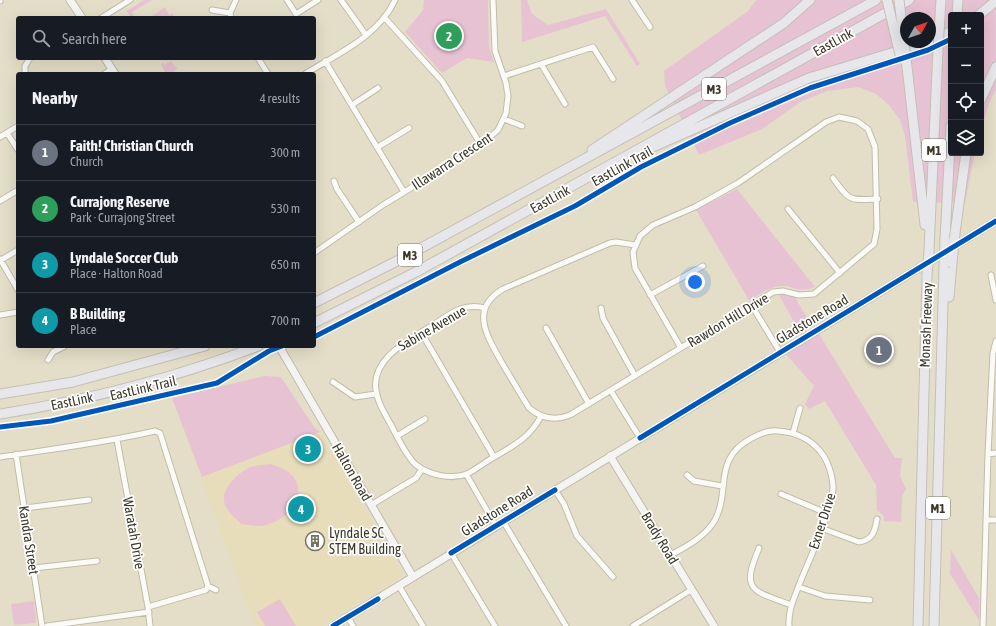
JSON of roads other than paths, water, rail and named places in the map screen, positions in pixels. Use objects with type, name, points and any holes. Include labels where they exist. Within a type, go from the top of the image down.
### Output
[{"type":"highway","points":[[552,176],[784,23],[810,0]]},
{"type":"highway","name":"EastLink","points":[[316,302],[401,259],[876,0]]},
{"type":"highway","points":[[887,0],[903,59],[912,112],[928,250]]},
{"type":"highway","points":[[899,0],[903,59]]},
{"type":"highway","name":"EastLink","points":[[316,322],[396,283],[909,0]]},
{"type":"highway","name":"M1","points":[[928,250],[941,0]]},
{"type":"highway","points":[[957,12],[958,0]]},
{"type":"highway","points":[[983,12],[996,1]]},
{"type":"highway","points":[[936,39],[948,33]]},
{"type":"highway","points":[[592,175],[796,83],[824,73],[909,48]]},
{"type":"highway","points":[[984,93],[996,67]]},
{"type":"highway","name":"Monash Freeway","points":[[934,626],[944,268],[949,156]]},
{"type":"highway","points":[[943,342],[955,233],[966,156]]},
{"type":"highway","name":"Monash Freeway","points":[[918,626],[928,250]]},
{"type":"highway","name":"EastLink","points":[[0,394],[73,382],[198,348]]},
{"type":"highway","name":"EastLink","points":[[0,414],[62,403],[130,387],[205,365],[252,348]]},
{"type":"main road","points":[[70,0],[78,15]]},
{"type":"main road","points":[[106,60],[113,72]]},
{"type":"main road","name":"Gladstone Road","points":[[333,626],[996,221]]},
{"type":"main road","name":"Halton Road","points":[[280,348],[413,577]]},
{"type":"main road","name":"Brady Road","points":[[610,456],[713,624]]},
{"type":"street","points":[[105,16],[130,0]]},
{"type":"street","points":[[212,10],[230,15],[236,0]]},
{"type":"street","points":[[288,0],[296,14],[318,0]]},
{"type":"street","points":[[341,0],[366,35]]},
{"type":"street","points":[[308,72],[366,35],[384,17],[394,0]]},
{"type":"street","name":"Illawarra Crescent","points":[[316,252],[404,192],[481,145],[494,135],[504,119],[508,96],[504,76],[495,47],[493,0]]},
{"type":"street","points":[[632,0],[650,27]]},
{"type":"street","points":[[384,17],[442,81],[481,145]]},
{"type":"street","points":[[504,76],[593,47],[613,79]]},
{"type":"street","points":[[25,72],[25,66],[29,60]]},
{"type":"street","points":[[259,60],[267,72]]},
{"type":"street","points":[[325,62],[404,192]]},
{"type":"street","points":[[541,64],[565,104]]},
{"type":"street","points":[[352,105],[378,88]]},
{"type":"street","name":"Rawdon Hill Drive","points":[[541,416],[552,419],[562,418],[589,404],[777,292],[788,292],[800,295],[814,294],[840,273],[874,244],[877,237],[878,199],[874,140],[863,125],[848,118],[839,118],[826,122],[738,184],[695,207],[652,225],[643,232],[635,244]]},
{"type":"street","points":[[504,119],[522,126]]},
{"type":"street","points":[[0,137],[16,127]]},
{"type":"street","points":[[378,147],[409,128]]},
{"type":"street","points":[[7,133],[16,147]]},
{"type":"street","points":[[833,178],[848,198],[852,200],[878,199]]},
{"type":"street","points":[[334,181],[337,189],[359,222]]},
{"type":"street","points":[[0,201],[16,191]]},
{"type":"street","points":[[788,209],[840,273]]},
{"type":"street","points":[[333,382],[355,397],[376,394],[397,436],[412,461],[422,469],[437,475],[451,476],[466,474],[528,436],[541,416],[529,408],[486,335],[483,320],[485,308],[496,293],[610,243],[616,242],[635,244],[633,256],[635,268],[681,348]]},
{"type":"street","points":[[16,251],[0,260],[16,287]]},
{"type":"street","points":[[650,294],[703,266]]},
{"type":"street","points":[[990,275],[996,300]]},
{"type":"street","name":"Sabine Avenue","points":[[376,394],[379,371],[386,358],[395,348],[462,308],[476,306],[485,308]]},
{"type":"street","points":[[752,306],[780,352]]},
{"type":"street","points":[[601,308],[603,318],[635,376]]},
{"type":"street","points":[[0,315],[16,312]]},
{"type":"street","points":[[546,328],[589,404]]},
{"type":"street","points":[[422,332],[494,457]]},
{"type":"street","points":[[983,626],[988,454],[993,353],[996,341]]},
{"type":"street","points":[[48,360],[53,352],[61,348]]},
{"type":"street","points":[[611,391],[640,438]]},
{"type":"street","points":[[792,433],[800,408]]},
{"type":"street","points":[[397,436],[425,418]]},
{"type":"street","points":[[0,457],[117,440],[155,431],[161,434],[208,586],[216,590]]},
{"type":"street","name":"Exner Drive","points":[[670,555],[701,537],[710,527],[720,507],[725,468],[734,453],[743,443],[757,435],[776,431],[792,433],[809,441],[823,455],[832,477],[833,488],[821,528],[791,604],[789,626]]},
{"type":"street","name":"Waratah Drive","points":[[117,440],[149,612],[150,626]]},
{"type":"street","points":[[988,454],[996,453]]},
{"type":"street","name":"Kandra Street","points":[[16,454],[42,626]]},
{"type":"street","points":[[371,505],[416,478],[422,469]]},
{"type":"street","points":[[466,474],[496,526]]},
{"type":"street","points":[[687,475],[694,481],[722,486]]},
{"type":"street","points":[[555,490],[564,504],[577,536],[613,576]]},
{"type":"street","points":[[781,494],[826,513]]},
{"type":"street","points":[[25,508],[89,500]]},
{"type":"street","points":[[821,528],[859,542],[872,537],[877,519]]},
{"type":"street","points":[[986,520],[996,520]]},
{"type":"street","points":[[504,521],[566,626]]},
{"type":"street","points":[[759,548],[750,569],[750,579],[752,584],[761,594],[791,604]]},
{"type":"street","points":[[451,553],[495,626]]},
{"type":"street","points":[[34,568],[97,562]]},
{"type":"street","points":[[46,626],[132,616],[149,612],[206,590],[208,586]]},
{"type":"street","points":[[399,586],[423,626]]},
{"type":"street","points":[[799,586],[825,596],[870,600]]},
{"type":"street","points":[[633,626],[691,590]]},
{"type":"street","points":[[348,617],[353,626]]},
{"type":"place","name":"Currajong Reserve","points":[[449,36]]},
{"type":"place","name":"Faith! Christian Church","points":[[879,350]]},
{"type":"place","name":"Lyndale Soccer Club","points":[[308,449]]},
{"type":"place","name":"B Building","points":[[301,509]]},
{"type":"place","name":"Lyndale SC STEM Building","points":[[315,541]]}]
